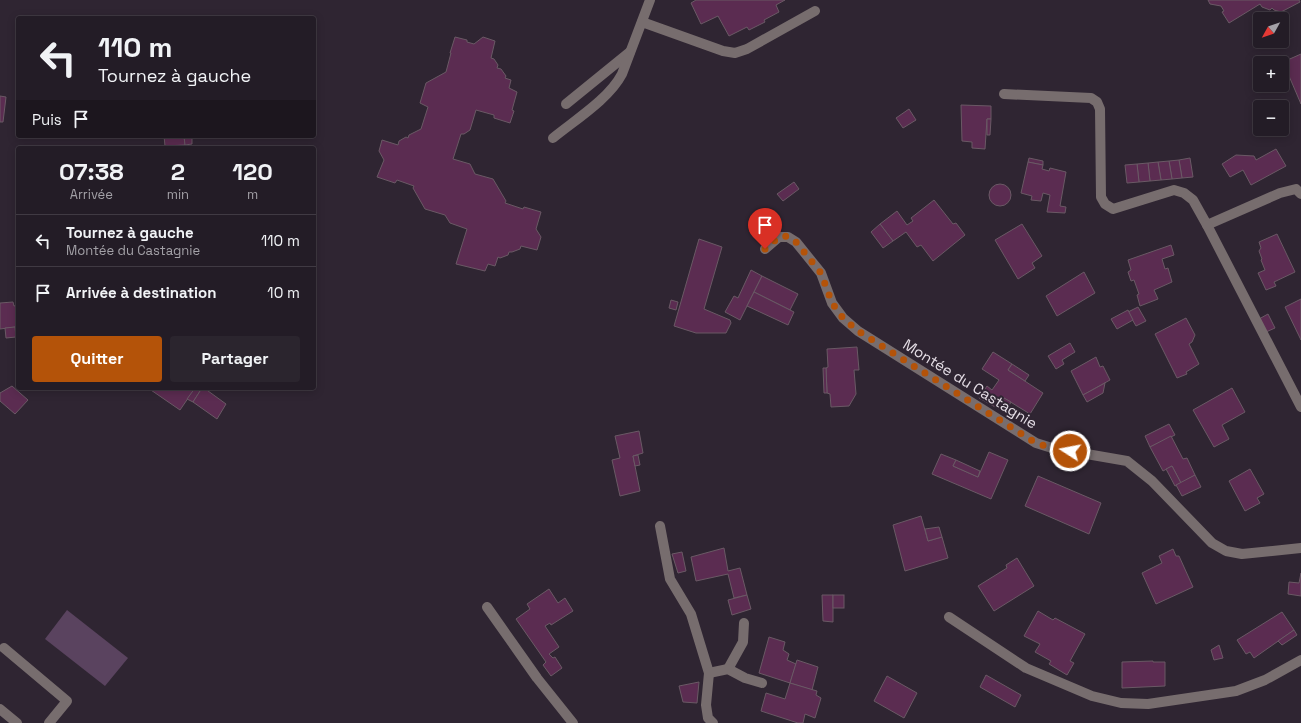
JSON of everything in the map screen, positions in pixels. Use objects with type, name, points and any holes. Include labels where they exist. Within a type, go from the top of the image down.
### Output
[{"type":"street","points":[[553,138],[617,85],[650,0]]},
{"type":"street","points":[[642,22],[735,53],[747,49],[815,11]]},
{"type":"street","points":[[566,104],[631,51]]},
{"type":"street","points":[[1004,94],[1091,98],[1097,102],[1100,109],[1101,197],[1105,204],[1113,209],[1174,190],[1184,193],[1193,200],[1301,407]]},
{"type":"street","points":[[1207,225],[1280,193],[1296,189],[1301,194]]},
{"type":"street","name":"Montée du Castagnie","points":[[765,249],[779,237],[788,236],[796,242],[821,273],[832,303],[843,318],[858,331],[1036,443],[1052,448],[1127,461],[1152,481],[1212,544],[1226,551],[1242,554],[1301,548]]},
{"type":"street","points":[[660,526],[670,579],[692,614],[709,673],[706,705],[708,718],[713,723]]},
{"type":"street","points":[[488,607],[537,678],[573,723]]},
{"type":"street","points":[[949,618],[1026,668],[1092,696],[1121,703],[1148,704],[1236,691],[1265,680],[1301,660]]},
{"type":"street","points":[[728,669],[743,642],[744,623]]},
{"type":"street","points":[[4,648],[67,701],[49,723]]},
{"type":"street","points":[[709,673],[728,669],[745,678],[762,683]]},
{"type":"street","points":[[0,708],[17,723]]},
{"type":"shaded area","points":[[67,610],[128,658],[105,686],[45,639]]},
{"type":"building","points":[[696,0],[785,0],[776,5],[779,12],[764,20],[765,22],[749,30],[747,27],[729,36],[718,16],[701,24],[691,3]]},
{"type":"building","points":[[1208,0],[1299,0],[1300,2],[1281,12],[1272,8],[1270,10],[1262,7],[1260,4],[1229,23],[1222,12],[1224,11],[1221,6],[1210,4]]},
{"type":"building","points":[[455,37],[467,40],[467,42],[474,44],[483,37],[495,41],[491,58],[494,59],[498,65],[497,68],[501,69],[506,76],[505,78],[511,80],[509,88],[517,92],[512,110],[514,111],[510,123],[494,118],[494,115],[476,110],[470,130],[464,134],[461,134],[453,159],[470,164],[475,174],[493,179],[506,201],[505,203],[523,209],[524,207],[541,212],[536,229],[541,237],[537,250],[521,246],[520,249],[509,252],[508,255],[500,258],[498,257],[495,266],[488,264],[485,271],[456,264],[467,229],[450,223],[445,215],[425,209],[413,188],[414,186],[397,180],[395,183],[377,177],[384,160],[379,151],[382,140],[398,145],[399,141],[406,137],[408,138],[409,135],[421,129],[428,107],[420,103],[426,83],[446,72]]},
{"type":"building","points":[[1301,54],[1301,104],[1289,76],[1289,59]]},
{"type":"building","points":[[0,96],[6,97],[3,122],[0,122]]},
{"type":"building","points":[[961,105],[991,106],[991,119],[987,119],[985,149],[972,148],[972,142],[962,141]]},
{"type":"building","points":[[909,109],[916,120],[903,128],[896,118]]},
{"type":"building","points":[[987,119],[991,119],[990,135],[987,135]]},
{"type":"building","points":[[164,138],[184,138],[185,145],[165,146]]},
{"type":"building","points":[[184,138],[192,138],[192,144],[185,145]]},
{"type":"building","points":[[1276,149],[1286,166],[1251,185],[1243,170],[1230,177],[1222,164],[1236,155],[1254,156],[1256,160]]},
{"type":"building","points":[[1029,158],[1043,161],[1043,165],[1028,162]]},
{"type":"building","points":[[1190,158],[1193,177],[1182,178],[1179,160]]},
{"type":"building","points":[[1179,160],[1182,178],[1172,179],[1169,161]]},
{"type":"building","points":[[1169,161],[1172,179],[1161,180],[1158,162]]},
{"type":"building","points":[[1028,162],[1043,165],[1042,169],[1049,171],[1050,168],[1066,172],[1060,206],[1066,207],[1065,213],[1047,212],[1050,195],[1043,193],[1041,201],[1031,200],[1032,196],[1021,193]]},
{"type":"building","points":[[1158,162],[1161,180],[1150,181],[1148,163]]},
{"type":"building","points":[[1148,163],[1150,181],[1139,182],[1137,164]]},
{"type":"building","points":[[1137,164],[1139,182],[1127,183],[1125,165]]},
{"type":"building","points":[[794,182],[799,189],[783,201],[777,194]]},
{"type":"building","points":[[1000,184],[1008,187],[1011,195],[1008,203],[1000,206],[992,203],[989,195],[992,187]]},
{"type":"building","points":[[934,200],[953,224],[956,223],[965,235],[933,261],[921,245],[917,247],[906,232],[893,241],[880,224],[897,211],[907,225],[913,221],[911,218]]},
{"type":"building","points":[[880,224],[893,241],[883,248],[871,232]]},
{"type":"building","points":[[1022,224],[1042,256],[1032,263],[1035,268],[1018,279],[995,240]]},
{"type":"building","points":[[1277,234],[1295,272],[1274,282],[1276,286],[1266,290],[1258,273],[1265,270],[1259,251],[1261,248],[1259,242]]},
{"type":"building","points":[[699,239],[722,247],[704,309],[730,320],[731,323],[726,333],[696,333],[674,326]]},
{"type":"building","points":[[1171,245],[1174,255],[1162,259],[1165,269],[1168,268],[1172,282],[1154,290],[1158,299],[1140,306],[1137,295],[1139,294],[1134,280],[1131,281],[1128,272],[1131,270],[1128,260]]},
{"type":"building","points":[[751,270],[762,276],[740,320],[725,312],[734,296],[738,298]]},
{"type":"building","points":[[1084,272],[1095,293],[1057,316],[1046,296]]},
{"type":"building","points":[[762,276],[798,294],[790,310],[754,292]]},
{"type":"building","points":[[754,292],[794,312],[788,325],[747,306]]},
{"type":"building","points":[[1301,299],[1301,340],[1285,307]]},
{"type":"building","points":[[671,300],[678,302],[676,310],[669,308]]},
{"type":"building","points":[[13,302],[14,306],[16,306],[16,332],[15,327],[0,329],[0,303]]},
{"type":"building","points":[[1138,307],[1146,321],[1136,326],[1128,312]]},
{"type":"building","points":[[1128,310],[1133,320],[1117,329],[1111,319]]},
{"type":"building","points":[[1268,314],[1275,328],[1266,332],[1259,319]]},
{"type":"building","points":[[1186,318],[1195,335],[1192,342],[1189,344],[1199,364],[1186,372],[1187,374],[1177,378],[1155,334]]},
{"type":"building","points":[[15,327],[16,337],[6,338],[5,328]]},
{"type":"building","points":[[1070,343],[1075,352],[1062,360],[1064,364],[1056,369],[1048,356]]},
{"type":"building","points":[[857,347],[859,370],[854,370],[856,394],[849,406],[831,407],[830,394],[827,393],[827,349]]},
{"type":"building","points":[[993,352],[1012,364],[1008,370],[1043,393],[1030,414],[1004,398],[997,408],[979,398],[987,386],[992,390],[999,380],[982,369]]},
{"type":"building","points":[[1096,357],[1100,367],[1103,366],[1110,380],[1083,395],[1071,371]]},
{"type":"building","points":[[1012,364],[1029,375],[1025,381],[1008,370]]},
{"type":"building","points":[[823,368],[826,368],[827,393],[824,393]]},
{"type":"building","points":[[1105,383],[1103,393],[1087,402],[1083,395]]},
{"type":"building","points":[[12,386],[28,400],[15,414],[0,401],[0,393]]},
{"type":"building","points":[[1232,388],[1245,412],[1222,425],[1229,439],[1214,447],[1193,410]]},
{"type":"building","points":[[151,390],[194,390],[180,410]]},
{"type":"building","points":[[194,390],[201,390],[193,402],[187,399]]},
{"type":"building","points":[[201,390],[207,390],[226,404],[217,419],[193,402]]},
{"type":"building","points":[[1004,398],[1011,402],[1005,413],[997,408]]},
{"type":"building","points":[[1169,424],[1175,435],[1150,447],[1145,436]]},
{"type":"building","points":[[639,431],[643,453],[633,456],[640,491],[620,496],[612,460],[620,458],[615,436]]},
{"type":"building","points":[[1171,436],[1183,459],[1187,458],[1195,475],[1181,483],[1172,466],[1163,471],[1150,447]]},
{"type":"building","points":[[989,452],[1008,460],[991,499],[932,474],[941,454],[956,460],[953,466],[978,477]]},
{"type":"building","points":[[638,455],[640,465],[635,466],[633,456]]},
{"type":"building","points":[[956,460],[980,471],[978,477],[953,466]]},
{"type":"building","points":[[1172,466],[1181,483],[1175,486],[1166,469]]},
{"type":"building","points":[[1250,469],[1264,494],[1257,498],[1260,503],[1245,511],[1229,481]]},
{"type":"building","points":[[1195,475],[1201,487],[1182,496],[1176,485]]},
{"type":"building","points":[[1038,476],[1101,503],[1089,534],[1025,506]]},
{"type":"building","points":[[921,516],[928,541],[942,537],[948,558],[905,571],[893,525]]},
{"type":"building","points":[[939,527],[942,537],[928,541],[925,529]]},
{"type":"building","points":[[724,548],[728,571],[740,568],[747,595],[734,598],[728,574],[696,581],[691,557]]},
{"type":"building","points":[[1173,549],[1176,556],[1179,556],[1193,587],[1156,604],[1142,573],[1162,563],[1159,556]]},
{"type":"building","points":[[682,552],[686,571],[678,573],[672,554]]},
{"type":"building","points":[[1017,558],[1034,586],[994,611],[978,586],[1007,568],[1006,565]]},
{"type":"building","points":[[1301,573],[1301,596],[1288,594],[1289,582],[1299,583]]},
{"type":"building","points":[[549,589],[558,603],[565,598],[573,611],[551,625],[550,623],[545,626],[559,647],[549,654],[553,658],[555,657],[562,668],[551,676],[543,665],[546,662],[516,619],[530,609],[527,604]]},
{"type":"building","points":[[747,595],[751,609],[732,615],[728,600]]},
{"type":"building","points":[[822,595],[833,595],[833,622],[823,621]]},
{"type":"building","points":[[833,595],[844,595],[844,608],[833,608]]},
{"type":"building","points":[[1038,611],[1053,620],[1055,618],[1085,634],[1070,661],[1074,663],[1067,675],[1049,664],[1051,661],[1035,652],[1040,644],[1024,636]]},
{"type":"building","points":[[1282,612],[1294,630],[1254,658],[1250,652],[1246,654],[1237,640]]},
{"type":"building","points":[[1294,630],[1297,635],[1282,645],[1278,641]]},
{"type":"building","points":[[769,637],[785,642],[783,650],[789,654],[787,660],[796,664],[790,683],[759,673]]},
{"type":"building","points":[[1219,645],[1223,658],[1214,660],[1211,650]]},
{"type":"building","points":[[797,660],[818,667],[812,690],[790,683]]},
{"type":"building","points":[[1122,662],[1165,662],[1165,686],[1122,688]]},
{"type":"building","points":[[986,675],[1021,695],[1015,707],[980,687]]},
{"type":"building","points":[[887,676],[917,693],[904,718],[874,701]]},
{"type":"building","points":[[699,682],[697,703],[683,702],[679,686]]},
{"type":"building","points":[[790,683],[817,691],[816,695],[821,698],[815,718],[805,714],[803,723],[798,723],[761,711],[766,693],[785,699]]},
{"type":"route","points":[[765,249],[779,237],[788,236],[796,242],[821,273],[832,303],[843,318],[858,331],[1036,443],[1052,448],[1070,451]]}]
